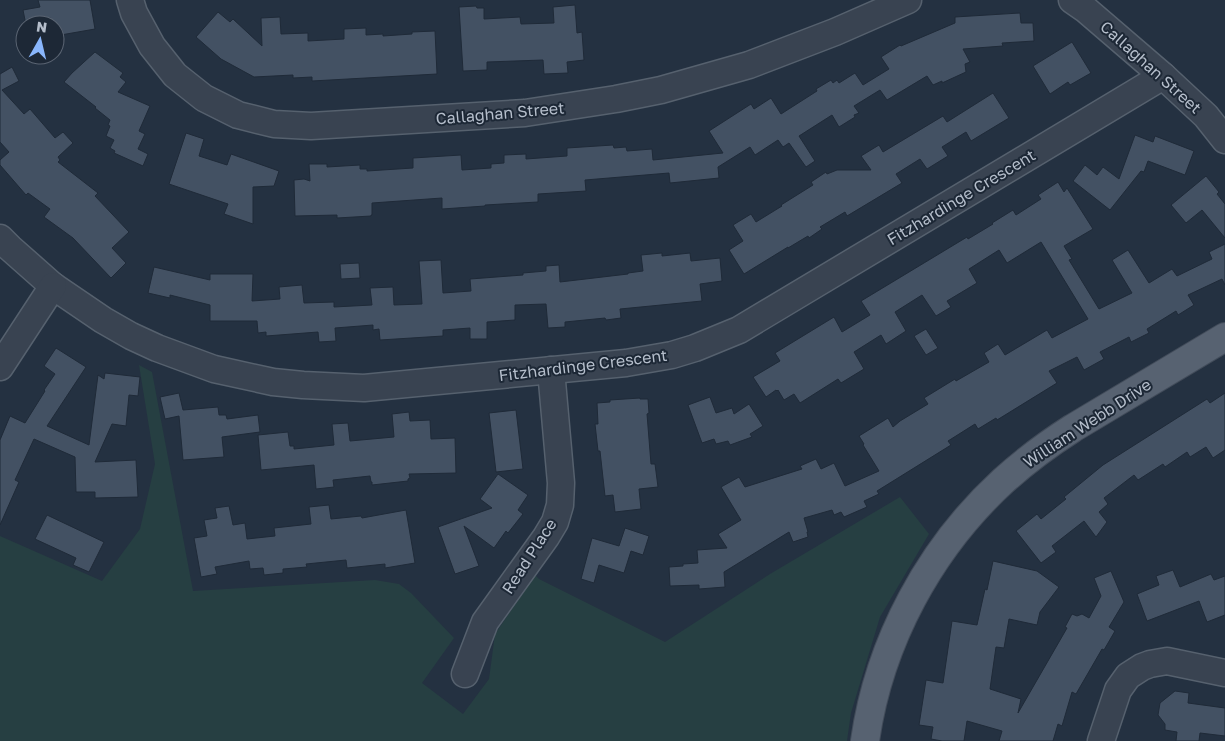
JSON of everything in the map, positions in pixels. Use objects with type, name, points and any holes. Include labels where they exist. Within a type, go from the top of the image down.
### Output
[{"type":"main road","name":"William Webb Drive","points":[[866,741],[880,675],[901,621],[928,570],[963,522],[1003,481],[1048,444],[1225,337]]},
{"type":"street","name":"Callaghan Street","points":[[130,0],[134,13],[152,46],[176,75],[204,98],[238,115],[274,124],[311,126],[525,113],[625,98],[661,90],[750,64],[836,32],[908,0]]},
{"type":"street","name":"Callaghan Street","points":[[1072,0],[1163,76],[1206,116],[1225,140]]},
{"type":"street","name":"Fitzhardinge Crescent","points":[[0,238],[53,286],[103,320],[131,336],[157,348],[214,368],[273,382],[303,386],[364,388],[626,363],[672,355],[739,330],[1163,76]]},
{"type":"street","points":[[0,367],[53,286]]},
{"type":"street","name":"Read Place","points":[[465,674],[485,622],[546,537],[555,522],[560,505],[561,483],[551,370]]},
{"type":"street","points":[[1101,741],[1118,690],[1128,676],[1142,666],[1166,662],[1225,673]]},
{"type":"green space","points":[[139,365],[152,372],[193,591],[375,580],[399,584],[411,593],[454,638],[422,683],[463,714],[489,679],[495,634],[535,575],[539,579],[665,642],[770,574],[900,497],[929,534],[880,617],[851,713],[847,741],[0,741],[0,536],[102,581],[140,529],[155,464]]},
{"type":"building","points":[[38,0],[90,0],[95,29],[65,34],[65,15],[24,15],[23,10],[40,7]]},
{"type":"building","points":[[575,5],[577,33],[582,32],[584,60],[567,62],[568,73],[544,74],[543,60],[487,62],[487,70],[463,71],[459,7],[476,6],[477,8],[484,8],[484,19],[520,17],[521,24],[554,23],[553,7]]},
{"type":"building","points":[[218,12],[230,22],[233,19],[262,46],[261,18],[280,17],[281,34],[308,33],[308,41],[344,39],[344,29],[366,28],[366,35],[383,34],[383,36],[435,31],[437,74],[312,81],[312,77],[293,78],[293,75],[254,77],[221,59],[196,37]]},
{"type":"building","points":[[1020,13],[1021,23],[1033,23],[1034,41],[1002,43],[1003,46],[963,49],[970,62],[965,64],[966,72],[933,85],[927,76],[887,100],[880,90],[854,106],[859,113],[839,127],[832,115],[799,136],[815,161],[806,167],[789,143],[783,147],[778,140],[755,155],[750,147],[718,167],[719,178],[670,183],[669,173],[585,180],[586,191],[538,194],[538,202],[442,209],[442,198],[372,203],[371,216],[337,218],[337,215],[295,216],[294,180],[304,179],[310,181],[309,164],[327,164],[327,167],[360,165],[360,169],[367,169],[367,171],[413,168],[413,158],[461,155],[462,170],[491,168],[491,164],[504,163],[504,155],[526,154],[526,159],[567,156],[567,148],[613,145],[614,148],[626,147],[627,151],[652,149],[653,160],[723,153],[709,131],[751,104],[754,109],[771,98],[781,114],[831,80],[833,83],[837,80],[839,83],[855,73],[863,85],[889,69],[881,57],[900,45],[955,23],[955,17]]},
{"type":"building","points":[[1072,42],[1091,73],[1070,85],[1068,82],[1050,94],[1033,66]]},
{"type":"building","points":[[95,52],[123,73],[120,77],[126,82],[118,92],[150,106],[139,131],[145,134],[138,149],[148,154],[143,166],[114,153],[115,151],[110,148],[114,140],[106,136],[110,120],[64,82]]},
{"type":"building","points":[[12,67],[19,81],[2,90],[24,114],[30,109],[55,138],[63,132],[73,143],[58,157],[60,160],[58,162],[98,193],[95,196],[129,232],[112,248],[126,263],[111,278],[73,238],[44,217],[50,209],[28,193],[26,195],[0,165],[0,160],[9,152],[0,142],[0,74]]},
{"type":"building","points":[[993,93],[1009,118],[971,141],[966,132],[942,147],[948,156],[927,169],[920,159],[896,174],[902,183],[847,216],[845,212],[820,227],[822,229],[809,238],[808,236],[788,247],[744,274],[729,250],[743,241],[733,225],[751,214],[756,222],[813,185],[811,182],[826,172],[827,174],[837,170],[871,170],[861,156],[879,145],[883,152],[943,116],[947,122]]},
{"type":"building","points":[[186,133],[204,139],[199,156],[227,165],[231,154],[279,171],[274,186],[253,187],[253,224],[224,214],[228,204],[169,184]]},
{"type":"building","points":[[1135,135],[1153,142],[1155,136],[1194,151],[1185,175],[1148,161],[1144,172],[1141,171],[1110,210],[1073,181],[1085,165],[1097,175],[1103,167],[1119,179]]},
{"type":"building","points":[[1206,176],[1219,192],[1217,194],[1225,204],[1225,238],[1202,210],[1186,223],[1171,205]]},
{"type":"building","points":[[1058,182],[1064,192],[1067,188],[1093,229],[1064,246],[1072,259],[1069,260],[1099,309],[1132,293],[1112,260],[1128,250],[1149,283],[1172,269],[1177,276],[1212,259],[1209,252],[1225,244],[1225,285],[1222,279],[1188,295],[1194,305],[1178,315],[1176,311],[1147,329],[1149,333],[1131,342],[1129,337],[1100,352],[1104,359],[1084,370],[1077,357],[1049,371],[1057,383],[997,420],[996,418],[978,429],[975,424],[948,441],[951,445],[877,491],[879,494],[864,501],[867,507],[844,517],[841,512],[834,515],[832,510],[804,518],[808,537],[793,542],[789,532],[724,572],[725,587],[699,589],[699,585],[670,586],[669,567],[698,563],[697,550],[727,548],[718,534],[741,520],[721,487],[739,477],[745,487],[802,469],[800,466],[816,459],[821,469],[834,463],[845,486],[879,471],[859,436],[888,418],[893,427],[928,404],[924,398],[955,379],[956,381],[989,362],[984,353],[998,344],[1005,355],[1047,330],[1052,338],[1088,319],[1041,242],[1007,263],[999,250],[969,269],[977,283],[947,301],[951,307],[936,316],[922,295],[895,312],[906,331],[886,344],[881,335],[854,352],[864,369],[841,383],[838,379],[800,403],[794,394],[784,400],[778,390],[766,397],[753,377],[780,361],[775,353],[834,317],[842,332],[870,315],[861,301],[967,237],[968,239],[1013,210],[1016,215],[1041,199],[1038,195]]},
{"type":"building","points":[[662,253],[662,256],[690,253],[691,261],[720,258],[722,281],[700,284],[702,301],[620,309],[621,318],[565,322],[565,327],[548,328],[546,304],[515,305],[515,320],[487,322],[487,339],[470,339],[470,328],[443,330],[443,336],[380,340],[379,329],[373,330],[373,325],[335,328],[336,341],[319,342],[318,332],[266,336],[266,332],[258,333],[257,321],[210,321],[210,305],[170,295],[170,298],[148,293],[154,267],[210,280],[210,274],[253,274],[252,301],[280,299],[279,287],[302,285],[304,303],[334,302],[334,307],[372,305],[370,288],[393,287],[394,305],[422,304],[419,261],[441,260],[443,293],[471,291],[470,279],[523,275],[523,273],[546,271],[546,266],[559,265],[560,282],[628,274],[643,271],[641,255]]},
{"type":"building","points":[[359,263],[360,278],[341,279],[340,264]]},
{"type":"building","points":[[926,329],[938,348],[926,355],[914,336]]},
{"type":"building","points":[[56,348],[86,367],[47,426],[89,445],[98,375],[104,379],[105,373],[140,377],[138,396],[129,395],[126,426],[112,424],[95,462],[136,460],[138,497],[95,498],[95,492],[76,492],[75,457],[34,439],[15,480],[19,482],[0,525],[0,440],[10,416],[25,423],[45,391],[55,374],[44,366]]},
{"type":"building","points":[[179,393],[183,410],[218,407],[219,415],[226,415],[227,419],[258,415],[260,432],[222,437],[224,457],[183,460],[179,416],[165,419],[160,397]]},
{"type":"building","points":[[1225,393],[1225,450],[1213,458],[1206,447],[1190,457],[1187,452],[1165,467],[1163,464],[1138,480],[1134,475],[1104,498],[1108,504],[1099,512],[1107,522],[1096,537],[1084,521],[1052,546],[1056,552],[1041,563],[1016,531],[1037,514],[1041,519],[1103,465],[1207,399],[1210,403]]},
{"type":"building","points":[[710,397],[716,413],[732,408],[734,414],[749,404],[763,426],[750,434],[752,437],[730,445],[728,441],[716,444],[714,439],[702,443],[688,405]]},
{"type":"building","points":[[640,398],[648,399],[649,413],[647,414],[651,464],[655,464],[658,487],[639,489],[641,509],[615,512],[613,495],[605,496],[595,424],[598,424],[597,403]]},
{"type":"building","points":[[516,410],[523,469],[496,472],[489,413]]},
{"type":"building","points":[[409,412],[410,421],[430,420],[431,439],[455,438],[456,473],[409,474],[410,478],[408,481],[372,485],[370,476],[333,480],[334,487],[316,489],[314,465],[261,470],[258,435],[288,432],[290,446],[294,446],[294,449],[334,445],[332,424],[348,423],[350,441],[394,437],[392,414]]},
{"type":"building","points":[[498,474],[528,495],[518,510],[523,514],[508,533],[506,531],[494,548],[464,526],[479,566],[455,574],[438,527],[492,508],[480,499]]},
{"type":"building","points":[[329,505],[331,519],[361,516],[362,518],[406,510],[415,563],[385,568],[385,564],[347,568],[346,560],[306,564],[307,567],[283,569],[283,573],[264,575],[263,568],[250,569],[249,561],[215,567],[217,574],[201,577],[194,538],[207,536],[204,520],[217,518],[215,508],[229,506],[233,525],[245,523],[247,539],[275,536],[274,528],[311,524],[309,507]]},
{"type":"building","points":[[47,515],[104,542],[89,572],[73,565],[76,558],[35,539]]},
{"type":"building","points":[[625,528],[649,536],[643,555],[631,551],[624,573],[599,565],[594,583],[581,579],[592,538],[619,546]]},
{"type":"building","points":[[993,561],[1037,571],[1059,587],[1040,612],[1037,625],[1009,619],[1004,648],[996,647],[990,689],[1021,699],[1018,713],[1067,628],[1065,627],[1072,614],[1077,616],[1082,614],[1089,618],[1101,596],[1094,578],[1111,571],[1124,602],[1109,627],[1115,631],[1104,650],[1102,649],[1076,694],[1072,692],[1062,726],[1058,724],[1053,741],[999,741],[1002,731],[967,721],[964,741],[942,741],[931,739],[933,727],[919,725],[926,680],[943,683],[952,621],[977,625]]},
{"type":"building","points":[[1173,570],[1180,587],[1211,574],[1214,580],[1225,576],[1225,615],[1207,622],[1199,601],[1147,621],[1137,594],[1159,585],[1156,576]]},
{"type":"building","points":[[1175,691],[1189,693],[1188,703],[1225,708],[1225,736],[1200,733],[1199,741],[1176,741],[1177,732],[1165,730],[1165,724],[1158,715],[1160,703]]}]
